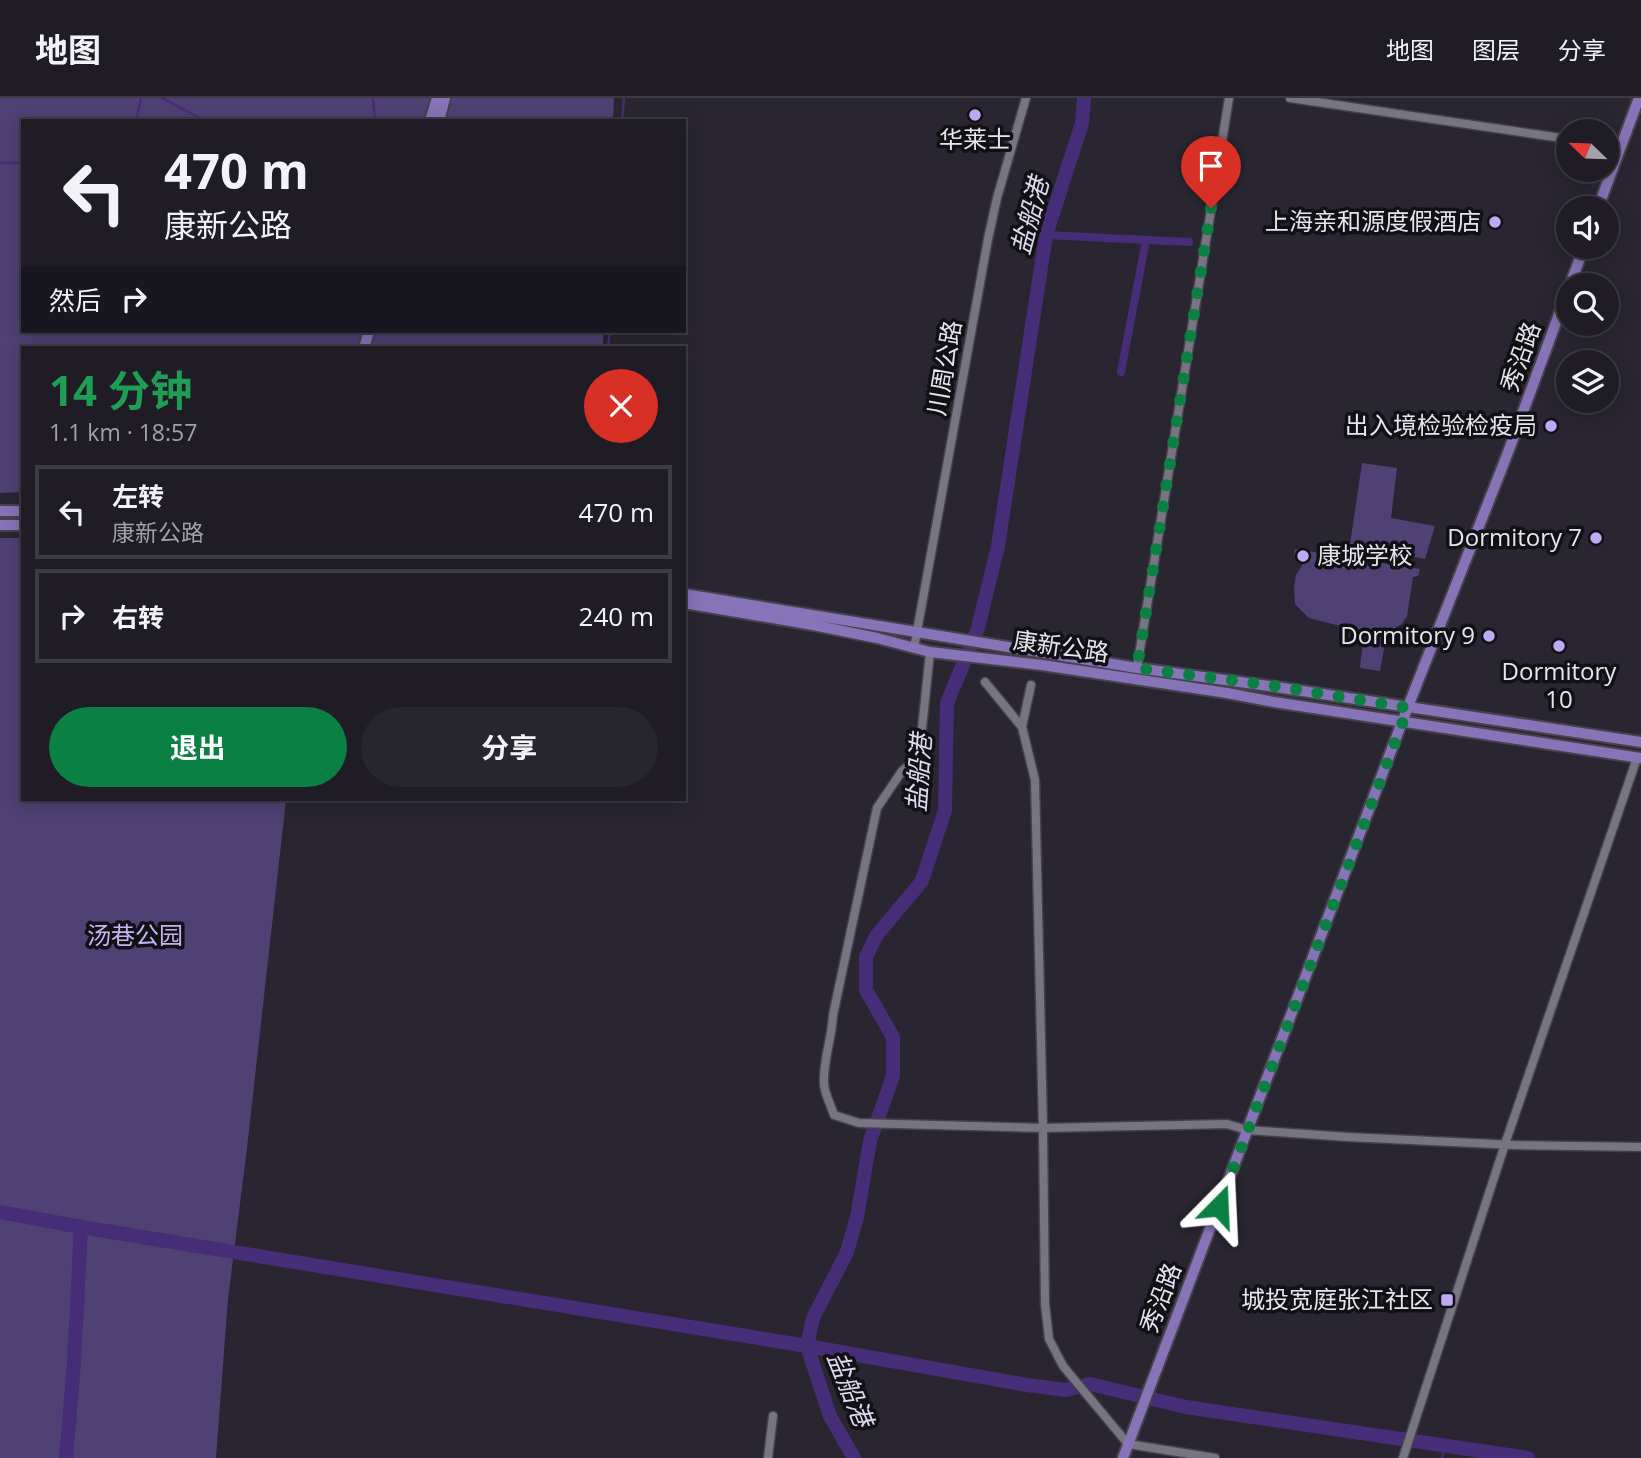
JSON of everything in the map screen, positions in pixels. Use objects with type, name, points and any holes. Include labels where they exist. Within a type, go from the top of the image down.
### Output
[{"type":"main road","points":[[431,119],[437,98]]},
{"type":"main road","points":[[440,119],[445,98]]},
{"type":"main road","points":[[1603,196],[1639,98]]},
{"type":"main road","name":"秀沿路","points":[[1123,1458],[1556,323]]},
{"type":"main road","points":[[0,511],[21,512]]},
{"type":"main road","points":[[0,526],[21,525]]},
{"type":"main road","name":"康新公路","points":[[686,594],[1137,668],[1269,685],[1641,743]]},
{"type":"main road","name":"康新公路","points":[[686,603],[813,625],[935,653],[1068,669],[1639,758]]},
{"type":"street","name":"川周公路","points":[[914,648],[988,239],[1026,98]]},
{"type":"street","points":[[1137,668],[1229,98]]},
{"type":"street","points":[[1290,98],[1556,137]]},
{"type":"street","points":[[935,653],[919,757],[902,771],[877,807],[826,1059],[824,1085],[834,1115],[859,1123],[1043,1128],[1227,1124],[1247,1130],[1348,1137],[1641,1147]]},
{"type":"street","points":[[985,682],[1023,727]]},
{"type":"street","points":[[1031,685],[1023,727],[1035,780],[1045,1304],[1049,1339],[1063,1366],[1128,1444],[1215,1458]]},
{"type":"street","points":[[1403,1458],[1505,1144],[1639,758]]},
{"type":"street","points":[[768,1458],[774,1416]]},
{"type":"green space","points":[[0,98],[614,98],[613,119],[21,119],[21,333],[603,333],[603,346],[21,346],[21,492],[0,493]]},
{"type":"green space","points":[[1362,463],[1397,468],[1391,518],[1435,526],[1425,559],[1350,544]]},
{"type":"green space","name":"汤巷公园","points":[[0,538],[21,538],[21,801],[286,801],[228,1299],[216,1458],[0,1458]]},
{"type":"green space","points":[[1295,549],[1420,569],[1418,576],[1413,577],[1407,616],[1402,624],[1387,633],[1380,671],[1360,668],[1364,632],[1309,618],[1295,604],[1296,575],[1306,559],[1294,556]]},
{"type":"waterway","points":[[136,119],[141,98]]},
{"type":"waterway","points":[[162,98],[201,119]]},
{"type":"waterway","points":[[373,98],[375,119]]},
{"type":"waterway","points":[[622,119],[624,98]]},
{"type":"waterway","name":"盐船港","points":[[854,1458],[830,1416],[807,1346],[813,1318],[847,1252],[857,1217],[870,1141],[893,1076],[893,1037],[866,990],[866,957],[876,936],[922,881],[945,810],[947,703],[978,628],[998,546],[1046,235],[1082,123],[1084,98]]},
{"type":"waterway","points":[[0,163],[21,163]]},
{"type":"waterway","points":[[1046,235],[1189,242]]},
{"type":"waterway","points":[[1121,372],[1146,240]]},
{"type":"waterway","points":[[608,346],[610,333]]},
{"type":"waterway","points":[[0,1212],[1027,1385],[1066,1390],[1090,1384],[1186,1407],[1528,1458]]},
{"type":"waterway","points":[[66,1458],[81,1227]]},
{"type":"waterway","points":[[1442,1458],[1445,1446]]},
{"type":"place","name":"华莱士","points":[[975,115]]},
{"type":"place","name":"上海亲和源度假酒店","points":[[1495,222]]},
{"type":"place","name":"出入境检验检疫局","points":[[1551,426]]},
{"type":"place","name":"Dormitory 7","points":[[1596,538]]},
{"type":"place","name":"康城学校","points":[[1303,556]]},
{"type":"place","name":"Dormitory 9","points":[[1489,636]]},
{"type":"place","name":"Dormitory 10","points":[[1559,646]]},
{"type":"place","name":"城投宽庭张江社区","points":[[1447,1300]]},
{"type":"route","points":[[1211,208],[1137,668],[1269,685],[1408,708],[1219,1206]]}]
